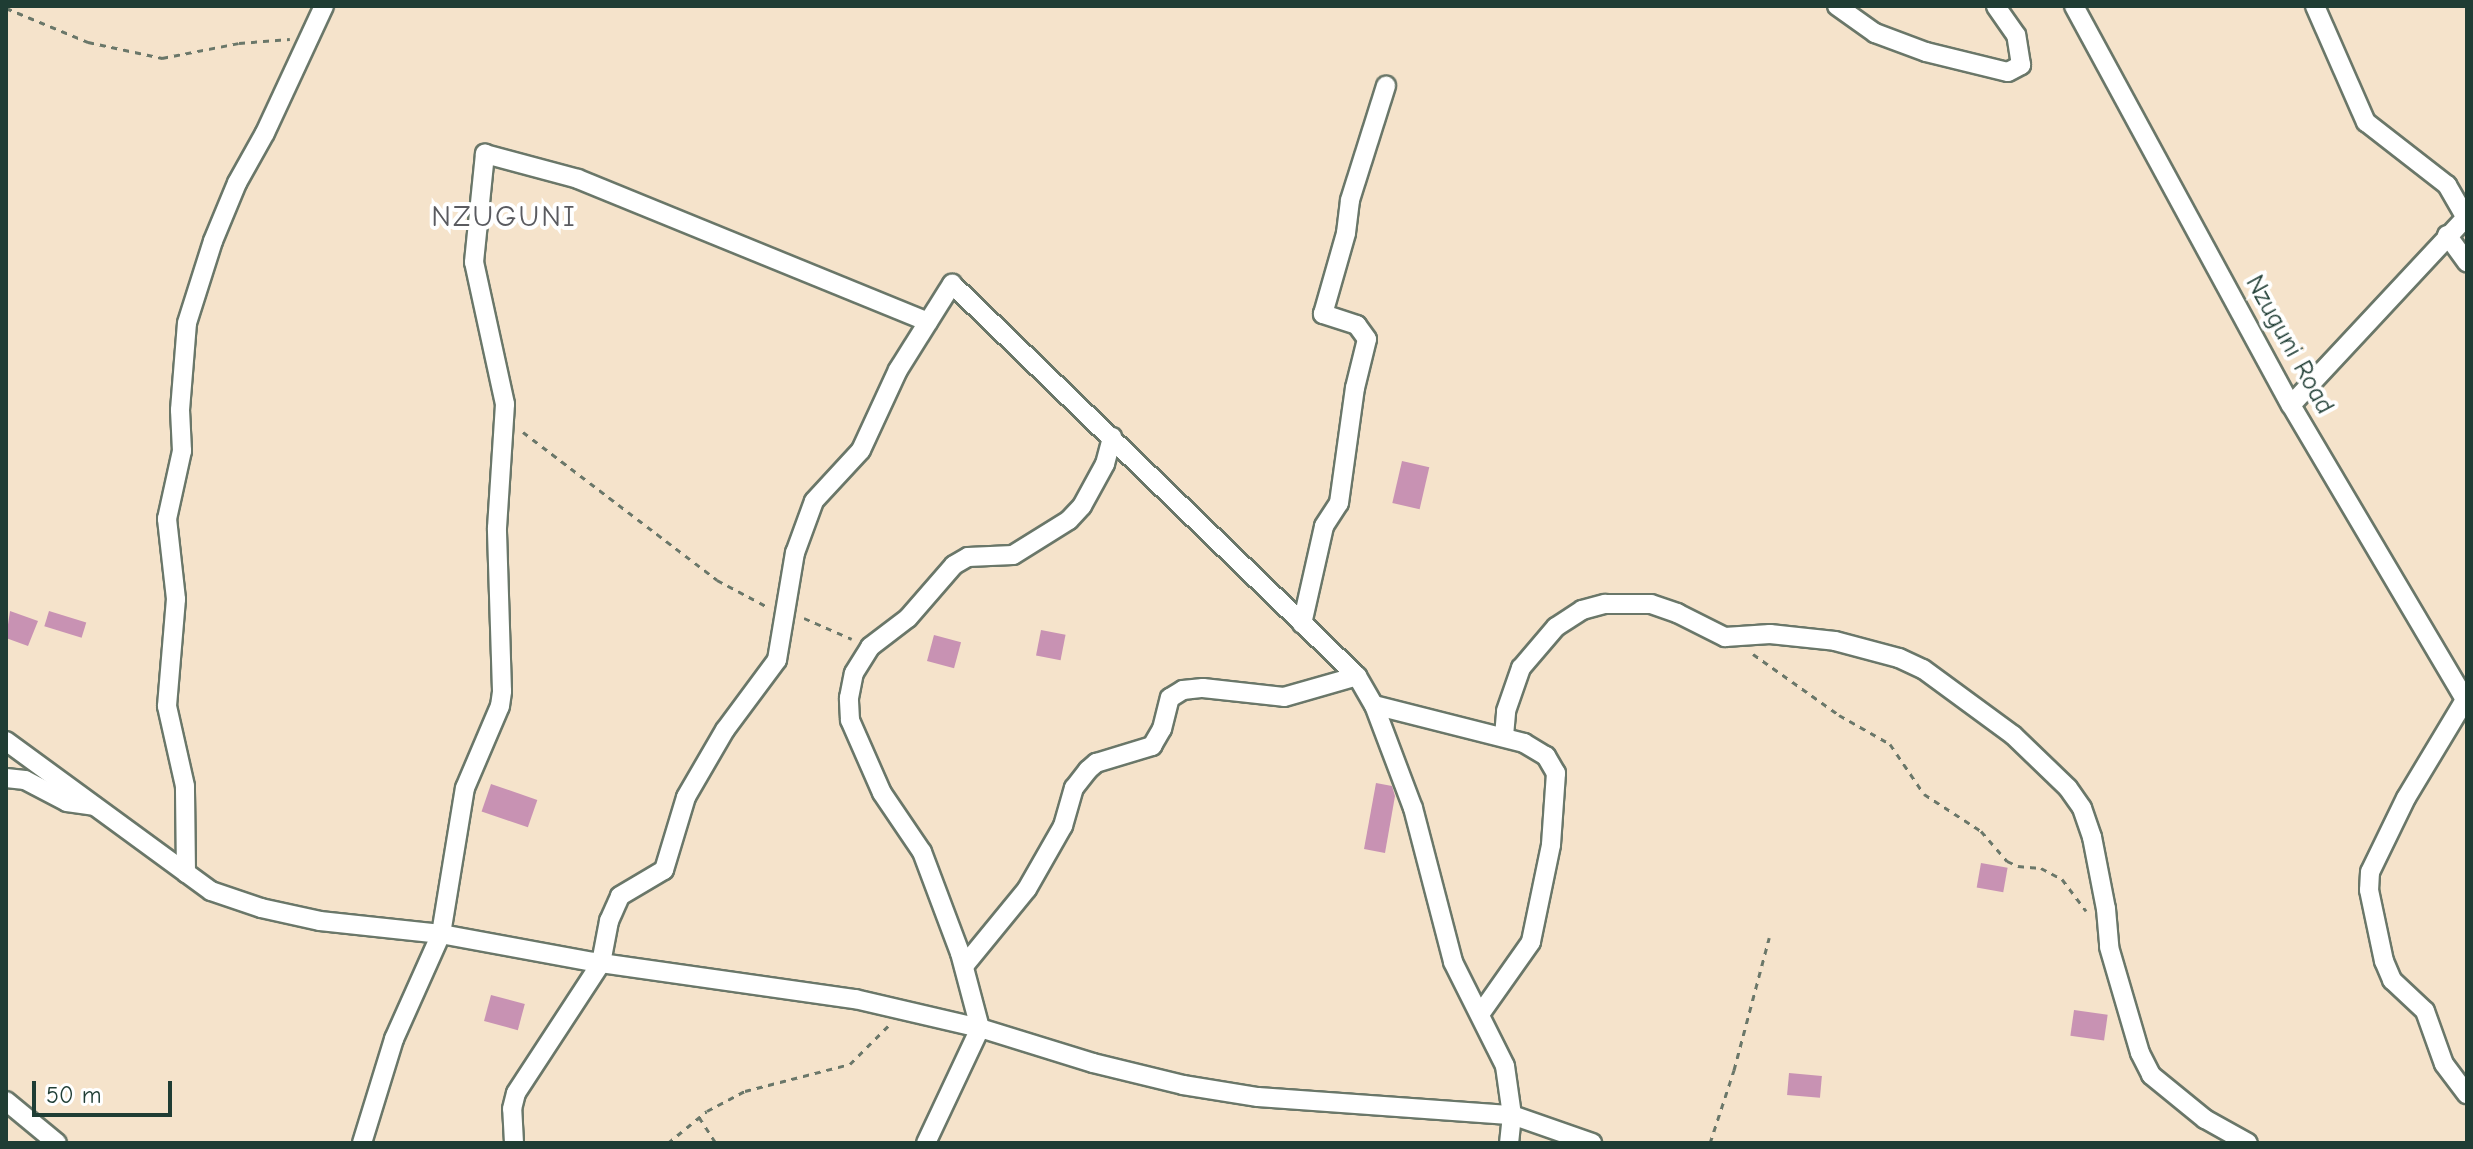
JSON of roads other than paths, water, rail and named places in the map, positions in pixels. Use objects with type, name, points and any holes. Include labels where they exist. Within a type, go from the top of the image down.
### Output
[{"type":"street","points":[[186,873],[185,786],[167,695],[176,599],[167,519],[182,451],[180,410],[185,338],[224,212],[324,6]]},
{"type":"street","points":[[1837,6],[1875,33],[1926,52],[2008,72],[2021,65],[2016,35],[1996,6]]},
{"type":"street","name":"Nzuguni Road","points":[[2074,6],[2291,405],[2466,702]]},
{"type":"street","points":[[2291,405],[2466,217],[2447,185],[2366,122],[2315,6]]},
{"type":"street","points":[[1302,624],[1324,526],[1339,503],[1355,388],[1367,339],[1357,325],[1323,314],[1346,233],[1350,200],[1386,86]]},
{"type":"street","points":[[362,1143],[394,1039],[441,934],[465,788],[500,706],[502,691],[497,528],[504,394],[487,335],[474,262],[485,154],[578,179],[928,322]]},
{"type":"street","points":[[2447,235],[2467,263]]},
{"type":"street","points":[[514,1143],[512,1109],[516,1093],[601,963],[611,914],[620,896],[664,870],[686,797],[725,730],[777,660],[795,553],[814,501],[861,450],[887,391],[952,284],[1357,676],[1374,705],[1413,808],[1453,962],[1505,1066],[1512,1115],[1509,1143]]},
{"type":"street","points":[[926,1143],[980,1028],[964,966],[922,852],[882,793],[850,720],[849,698],[854,673],[870,647],[908,618],[944,575],[962,559],[1013,555],[1069,520],[1082,506],[1105,464],[1112,437]]},
{"type":"street","points":[[1504,736],[1506,711],[1521,668],[1556,627],[1582,610],[1605,604],[1651,604],[1725,637],[1770,634],[1835,641],[1899,658],[1923,669],[2013,735],[2068,788],[2082,808],[2092,837],[2112,959],[2140,1053],[2151,1075],[2205,1119],[2248,1143]]},
{"type":"street","points":[[964,966],[1027,889],[1063,826],[1074,788],[1096,763],[1152,746],[1162,729],[1170,698],[1183,690],[1203,688],[1284,697],[1357,676]]},
{"type":"street","points":[[2466,702],[2400,810],[2370,872],[2369,890],[2384,961],[2392,980],[2425,1011],[2444,1064],[2467,1094]]},
{"type":"street","points":[[1374,705],[1504,736],[1546,756],[1558,784],[1546,881],[1531,942],[1519,964],[1481,1013]]},
{"type":"street","points":[[6,741],[211,891],[261,908],[320,921],[441,934],[601,963],[855,999],[980,1028],[1093,1063],[1183,1085],[1258,1097],[1512,1115],[1592,1143]]},
{"type":"street","points":[[6,778],[25,780],[67,802],[97,806]]},
{"type":"street","points":[[6,1101],[57,1143]]},
{"type":"district","name":"NZUGUNI","points":[[504,217]]}]
